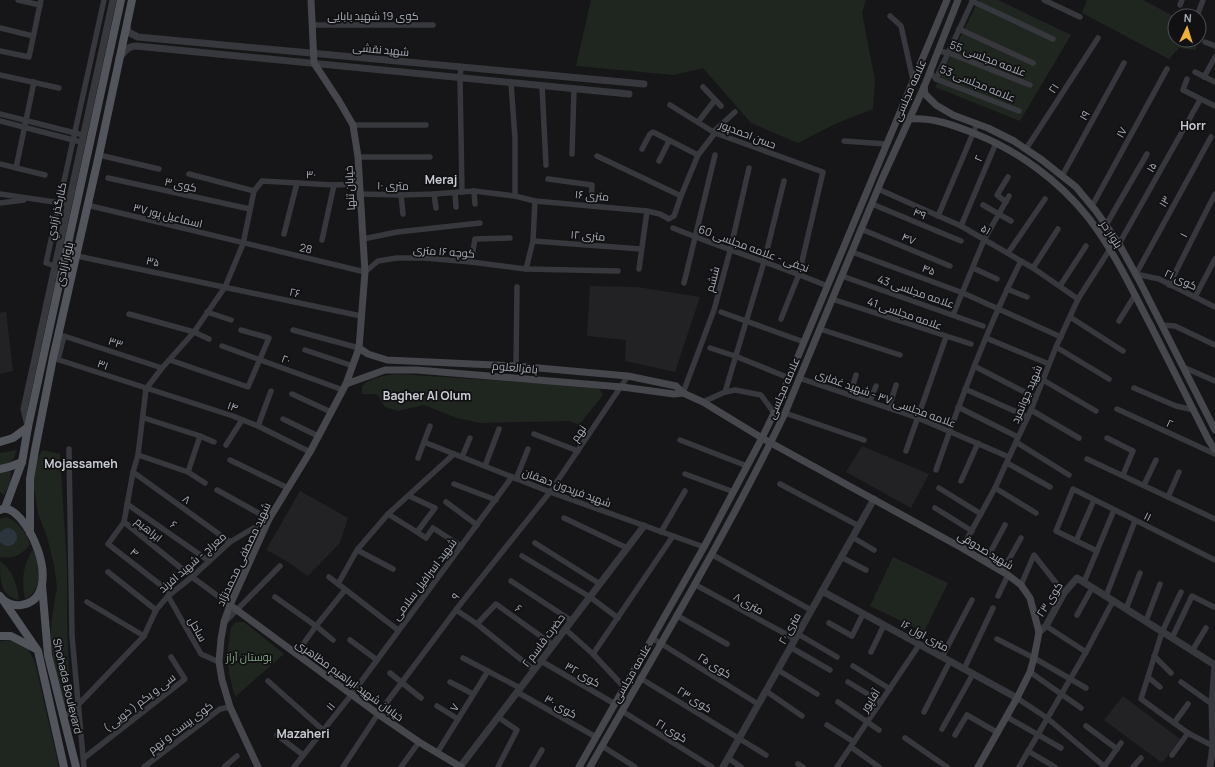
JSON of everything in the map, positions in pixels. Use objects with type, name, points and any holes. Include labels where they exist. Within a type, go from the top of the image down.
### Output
[{"type":"main road","name":"بلوار آزادی","points":[[2,508],[22,462],[28,427],[121,0]]},
{"type":"main road","name":"بلوار آزادی","points":[[30,533],[30,479],[126,22],[132,0]]},
{"type":"main road","name":"خیابان تنها","points":[[311,0],[314,63],[339,101],[353,126],[358,157],[365,272],[359,348],[345,387]]},
{"type":"main road","name":"علامه مجلسی","points":[[579,767],[704,547],[774,413],[947,0]]},
{"type":"main road","name":"علامه مجلسی","points":[[590,767],[711,554],[785,413],[878,189],[924,87],[958,0]]},
{"type":"main road","name":"بلوار حر","points":[[924,87],[925,94],[936,105],[953,115],[1014,141],[1076,187],[1092,206],[1119,244],[1136,274],[1215,430]]},
{"type":"main road","name":"بلوار حر","points":[[909,119],[920,118],[948,123],[996,143],[1008,149],[1035,168],[1068,194],[1087,216],[1110,249],[1135,295],[1208,440],[1215,450]]},
{"type":"main road","name":"باقرالعلوم","points":[[359,348],[368,354],[387,360],[516,366],[628,376],[676,386],[683,393],[703,402],[762,438]]},
{"type":"main road","name":"باقرالعلوم","points":[[345,387],[385,370],[411,370],[622,386],[674,394],[683,393]]},
{"type":"main road","name":"شهید مصطفی محمدنژاد","points":[[258,767],[230,707],[222,680],[219,662],[224,622],[230,605],[269,519],[310,452],[345,387]]},
{"type":"main road","points":[[0,442],[13,438],[28,427]]},
{"type":"main road","points":[[1208,440],[1215,436]]},
{"type":"main road","name":"شهید صدوقی","points":[[762,438],[962,548],[1021,584],[1030,598],[1039,632],[1034,658],[1030,672],[1017,698],[978,767]]},
{"type":"main road","points":[[0,469],[22,462]]},
{"type":"main road","points":[[2,508],[9,509],[16,514],[30,533]]},
{"type":"main road","name":"Shohada Boulevard","points":[[30,533],[36,544],[40,557],[43,579],[42,586],[48,655],[76,767]]},
{"type":"main road","points":[[2,598],[17,606],[28,603],[37,596],[42,586]]},
{"type":"main road","name":"Shohada Boulevard","points":[[2,598],[38,651],[64,767]]},
{"type":"main road","name":"خیابان شهید ابراهیم مظاهری","points":[[230,605],[378,714],[419,742],[460,767]]},
{"type":"main road","points":[[0,636],[11,636],[38,651]]},
{"type":"street","points":[[0,51],[28,57],[40,3],[18,0]]},
{"type":"street","points":[[55,266],[46,263],[104,0]]},
{"type":"street","name":"کنارگذر آزادي","points":[[28,427],[24,409],[113,0]]},
{"type":"street","points":[[1044,0],[1080,17]]},
{"type":"street","points":[[936,79],[972,1],[1053,39]]},
{"type":"street","points":[[890,16],[901,26],[913,80]]},
{"type":"street","points":[[119,58],[131,46],[129,42],[133,36],[128,32],[126,22]]},
{"type":"street","name":"کوی 19 شهید بابایی","points":[[312,25],[433,25]]},
{"type":"street","points":[[0,28],[32,36]]},
{"type":"street","points":[[959,29],[1033,63]]},
{"type":"street","name":"شهید نقشی","points":[[133,36],[644,84]]},
{"type":"street","name":"۲۱","points":[[1026,149],[1098,38]]},
{"type":"street","name":"شهید نقشی","points":[[131,46],[629,94]]},
{"type":"street","name":"علامه مجلسی 55","points":[[939,51],[949,53],[1030,85]]},
{"type":"street","points":[[1204,77],[1215,57]]},
{"type":"street","name":"۱۹","points":[[1062,176],[1124,63]]},
{"type":"street","points":[[461,67],[462,192]]},
{"type":"street","name":"۱۷","points":[[1092,206],[1167,69]]},
{"type":"street","name":"علامه مجلسی 53","points":[[930,72],[936,79],[1019,111]]},
{"type":"street","points":[[1195,72],[1215,82]]},
{"type":"street","points":[[0,75],[59,88]]},
{"type":"street","points":[[1187,79],[1182,90],[1215,106]]},
{"type":"street","points":[[16,168],[34,82]]},
{"type":"street","points":[[511,83],[515,138],[515,196]]},
{"type":"street","points":[[542,86],[546,165]]},
{"type":"street","points":[[702,87],[721,106]]},
{"type":"street","points":[[572,154],[574,89]]},
{"type":"street","points":[[698,122],[715,100]]},
{"type":"street","name":"۱۵","points":[[1119,244],[1200,100]]},
{"type":"street","name":"حسن احمدپور","points":[[670,104],[714,133],[823,172],[800,274]]},
{"type":"street","points":[[597,156],[681,196],[698,155],[714,133],[734,112]]},
{"type":"street","points":[[0,114],[83,134],[91,140]]},
{"type":"street","points":[[0,121],[73,141],[81,142],[91,140]]},
{"type":"street","points":[[938,216],[977,124]]},
{"type":"street","points":[[353,126],[426,125]]},
{"type":"street","points":[[642,149],[650,134],[653,132],[698,155]]},
{"type":"street","name":"۱۳","points":[[1136,274],[1211,137]]},
{"type":"street","points":[[659,162],[669,140]]},
{"type":"street","points":[[844,142],[886,144]]},
{"type":"street","name":"۲","points":[[961,226],[996,143]]},
{"type":"street","points":[[1106,225],[1147,154]]},
{"type":"street","points":[[684,283],[715,155]]},
{"type":"street","points":[[99,156],[159,169]]},
{"type":"street","points":[[358,157],[430,157]]},
{"type":"street","points":[[0,164],[45,175]]},
{"type":"street","name":"ششم","points":[[683,393],[714,310],[730,251],[749,168]]},
{"type":"street","points":[[146,389],[162,368],[194,332],[225,287],[243,244],[254,191],[189,174]]},
{"type":"street","points":[[1006,202],[997,195],[1008,177]]},
{"type":"street","name":"کوی ۳","points":[[108,178],[250,210]]},
{"type":"street","points":[[548,179],[592,185],[592,205]]},
{"type":"street","name":"۳۰","points":[[254,191],[262,181],[334,185],[359,184]]},
{"type":"street","points":[[725,392],[764,262],[784,181]]},
{"type":"street","points":[[284,234],[297,183]]},
{"type":"street","points":[[322,240],[334,185]]},
{"type":"street","name":"۵۱","points":[[878,189],[961,226],[1033,268],[1078,299]]},
{"type":"street","points":[[474,191],[475,204]]},
{"type":"street","name":"۱۰ متری","points":[[360,194],[401,195],[474,191],[515,196]]},
{"type":"street","points":[[455,193],[456,207]]},
{"type":"street","points":[[0,194],[68,204]]},
{"type":"street","points":[[434,194],[436,208]]},
{"type":"street","name":"۱","points":[[1169,285],[1215,194]]},
{"type":"street","points":[[401,195],[403,214]]},
{"type":"street","name":"۱۶ متری","points":[[515,196],[534,201],[647,211],[660,214],[669,219],[673,217],[681,196]]},
{"type":"street","points":[[954,315],[984,240],[1009,196]]},
{"type":"street","points":[[0,203],[30,199]]},
{"type":"street","points":[[1008,253],[1044,199]]},
{"type":"street","points":[[526,269],[533,241],[534,201]]},
{"type":"street","name":"۴۹","points":[[872,204],[961,241]]},
{"type":"street","name":"اسماعیل پور ۳۷","points":[[88,205],[243,244]]},
{"type":"street","points":[[983,205],[1011,221]]},
{"type":"street","points":[[638,269],[647,211]]},
{"type":"street","points":[[363,239],[397,232],[480,223]]},
{"type":"street","name":"نجفی - علامه مجلسی 60","points":[[673,228],[730,251],[800,274],[827,286]]},
{"type":"street","name":"۴۷","points":[[861,229],[950,266]]},
{"type":"street","points":[[1033,268],[1058,229]]},
{"type":"street","points":[[471,262],[475,239],[510,238]]},
{"type":"street","name":"۱۲ متری","points":[[533,241],[642,249]]},
{"type":"street","name":"28","points":[[243,244],[365,272]]},
{"type":"street","points":[[1060,286],[1086,246]]},
{"type":"street","name":"شهید جوانمرد","points":[[962,548],[1007,463],[1078,299],[1110,249]]},
{"type":"street","name":"۴۵","points":[[852,252],[963,293],[997,310]]},
{"type":"street","name":"۳۵","points":[[77,256],[225,287]]},
{"type":"street","name":"کوچه ۱۶ متری","points":[[365,272],[378,262],[397,258],[424,258],[471,262],[526,269],[618,271]]},
{"type":"street","points":[[1195,296],[1215,259]]},
{"type":"street","points":[[936,470],[974,366],[997,310],[1021,261]]},
{"type":"street","points":[[973,268],[998,279]]},
{"type":"street","points":[[781,319],[800,274]]},
{"type":"street","name":"کوی ۲۱","points":[[1136,274],[1159,280],[1195,296],[1215,307]]},
{"type":"street","name":"علامه مجلسی 43","points":[[842,276],[983,326]]},
{"type":"street","name":"۲۶","points":[[225,287],[361,316]]},
{"type":"street","points":[[516,366],[517,287]]},
{"type":"street","points":[[1007,288],[1027,297]]},
{"type":"street","points":[[1119,321],[1135,295]]},
{"type":"street","name":"علامه مجلسی 41","points":[[832,299],[971,344]]},
{"type":"street","points":[[997,310],[1061,337]]},
{"type":"street","points":[[207,312],[231,320]]},
{"type":"street","points":[[721,312],[804,342]]},
{"type":"street","points":[[129,314],[194,332],[209,339]]},
{"type":"street","points":[[1070,317],[1123,351]]},
{"type":"street","points":[[1162,325],[1175,326],[1215,345]]},
{"type":"street","points":[[820,329],[900,355]]},
{"type":"street","points":[[170,360],[248,387],[269,338],[241,330]]},
{"type":"street","points":[[293,330],[359,348]]},
{"type":"street","name":"۳۳","points":[[55,359],[64,336],[162,368]]},
{"type":"street","points":[[906,451],[946,337]]},
{"type":"street","points":[[986,338],[1049,364]]},
{"type":"street","name":"۲۰","points":[[222,346],[260,360],[345,387]]},
{"type":"street","points":[[1056,347],[1109,379]]},
{"type":"street","points":[[710,348],[735,356],[789,378]]},
{"type":"street","points":[[305,350],[353,366]]},
{"type":"street","name":"۳۱","points":[[55,359],[146,389]]},
{"type":"street","points":[[974,366],[1036,398]]},
{"type":"street","points":[[1183,366],[1215,381]]},
{"type":"street","points":[[850,395],[856,375]]},
{"type":"street","name":"نهم","points":[[550,492],[628,376]]},
{"type":"street","name":"علامه مجلسی ۳۷ - شهید غفاری","points":[[799,378],[918,418],[1009,456]]},
{"type":"street","points":[[1043,380],[1096,411]]},
{"type":"street","points":[[889,408],[896,385]]},
{"type":"street","points":[[870,401],[876,386]]},
{"type":"street","points":[[1134,388],[1176,406],[1194,410]]},
{"type":"street","name":"ابراهیم","points":[[146,389],[144,418],[138,455],[133,472],[124,522],[192,577],[230,605]]},
{"type":"street","name":"۱۴","points":[[146,389],[258,426],[310,452]]},
{"type":"street","points":[[965,389],[1028,416]]},
{"type":"street","points":[[703,402],[725,392],[735,390],[760,395],[774,413]]},
{"type":"street","points":[[258,426],[271,391]]},
{"type":"street","points":[[292,394],[331,412]]},
{"type":"street","points":[[958,407],[1017,440],[1069,475]]},
{"type":"street","name":"۲","points":[[1117,409],[1215,454]]},
{"type":"street","points":[[1031,410],[1079,438]]},
{"type":"street","points":[[785,413],[864,440]]},
{"type":"street","points":[[144,418],[214,442]]},
{"type":"street","points":[[283,419],[318,436]]},
{"type":"street","points":[[226,445],[242,420]]},
{"type":"street","points":[[418,458],[430,426]]},
{"type":"street","points":[[485,466],[499,429]]},
{"type":"street","points":[[534,434],[578,451]]},
{"type":"street","points":[[188,472],[200,436]]},
{"type":"street","points":[[462,457],[470,438]]},
{"type":"street","points":[[1107,438],[1133,451],[1123,475]]},
{"type":"street","points":[[680,440],[747,466]]},
{"type":"street","name":"شهید فریدون دهقان","points":[[424,442],[550,492],[704,547]]},
{"type":"street","points":[[960,481],[978,443]]},
{"type":"street","name":"شهید اسرافیل سلامی","points":[[352,694],[461,546],[514,478],[528,448]]},
{"type":"street","points":[[69,449],[72,636],[84,767]]},
{"type":"street","points":[[338,584],[356,550],[388,514],[454,454]]},
{"type":"street","points":[[138,455],[188,472],[206,483]]},
{"type":"street","points":[[1087,458],[1215,519]]},
{"type":"street","points":[[230,460],[288,488]]},
{"type":"street","points":[[1144,486],[1156,460]]},
{"type":"street","points":[[1007,463],[1050,487]]},
{"type":"street","name":"۸","points":[[133,472],[230,542]]},
{"type":"street","points":[[1168,497],[1179,472]]},
{"type":"street","points":[[685,474],[734,492]]},
{"type":"street","points":[[454,484],[496,500]]},
{"type":"street","points":[[780,484],[859,526]]},
{"type":"street","points":[[939,488],[981,514]]},
{"type":"street","points":[[995,488],[1036,512]]},
{"type":"street","points":[[218,490],[269,519]]},
{"type":"street","name":"۱۱","points":[[1076,541],[1056,531],[1073,490],[1215,560]]},
{"type":"street","points":[[661,532],[685,491]]},
{"type":"street","name":"۹","points":[[343,767],[378,714],[456,610],[550,492]]},
{"type":"street","points":[[409,496],[435,508],[417,532]]},
{"type":"street","name":"۲۰ متری","points":[[723,767],[874,499]]},
{"type":"street","points":[[1094,500],[1076,541],[1097,551]]},
{"type":"street","points":[[446,502],[477,525]]},
{"type":"street","name":"۶","points":[[127,504],[209,561]]},
{"type":"street","points":[[935,508],[972,531]]},
{"type":"street","points":[[1114,510],[1084,582],[1215,665],[1212,704],[1214,747],[1210,767]]},
{"type":"street","points":[[388,514],[426,538],[433,528],[461,546]]},
{"type":"street","points":[[564,518],[627,548]]},
{"type":"street","name":"معراج - شهید افرند","points":[[64,717],[78,705],[144,636],[156,610],[169,594],[192,577],[230,542],[269,519]]},
{"type":"street","points":[[1019,767],[1086,652],[1110,598],[1135,521]]},
{"type":"street","name":"۴","points":[[124,522],[108,544],[169,594]]},
{"type":"street","points":[[985,562],[1005,525]]},
{"type":"street","name":"۲ حضرت قاسم","points":[[460,767],[644,526]]},
{"type":"street","points":[[593,654],[673,536]]},
{"type":"street","points":[[852,537],[874,550]]},
{"type":"street","points":[[998,596],[1005,573],[1021,538]]},
{"type":"street","points":[[535,543],[600,584]]},
{"type":"street","points":[[356,550],[393,569]]},
{"type":"street","points":[[711,554],[811,610]]},
{"type":"street","points":[[1021,584],[1034,555],[1064,592]]},
{"type":"street","points":[[522,556],[590,597],[618,618]]},
{"type":"street","points":[[841,557],[866,570]]},
{"type":"street","points":[[224,622],[280,566]]},
{"type":"street","points":[[108,572],[156,610]]},
{"type":"street","points":[[1126,609],[1140,573]]},
{"type":"street","points":[[329,577],[398,630]]},
{"type":"street","name":"کوی ۲۳","points":[[1039,632],[1046,626],[1064,592],[1077,578],[1084,582]]},
{"type":"street","points":[[511,581],[572,620]]},
{"type":"street","name":"۸ متری","points":[[694,584],[837,657]]},
{"type":"street","points":[[1146,621],[1160,584]]},
{"type":"street","points":[[1077,615],[1092,588]]},
{"type":"street","points":[[296,654],[345,590]]},
{"type":"street","name":"۱۶ متری اول","points":[[822,591],[1017,698]]},
{"type":"street","points":[[1181,592],[1162,632],[1141,700],[1188,733],[1214,747]]},
{"type":"street","name":"ساحل","points":[[169,594],[201,654],[219,662]]},
{"type":"street","points":[[1172,638],[1192,596],[1214,607]]},
{"type":"street","points":[[275,597],[333,640]]},
{"type":"street","points":[[942,657],[972,600]]},
{"type":"street","points":[[87,602],[144,636]]},
{"type":"street","name":"۶","points":[[476,624],[496,604],[553,645]]},
{"type":"street","points":[[964,669],[993,608]]},
{"type":"street","points":[[456,610],[534,670]]},
{"type":"street","points":[[829,623],[852,636],[863,614]]},
{"type":"street","points":[[676,615],[727,644]]},
{"type":"street","points":[[871,652],[884,625]]},
{"type":"street","points":[[1046,626],[1086,652]]},
{"type":"street","points":[[1192,651],[1206,628]]},
{"type":"street","points":[[565,629],[593,654],[624,687]]},
{"type":"street","name":"کوی ۲۵","points":[[652,638],[758,704]]},
{"type":"street","points":[[997,639],[1034,658],[1086,688]]},
{"type":"street","points":[[350,640],[377,660]]},
{"type":"street","name":"آقاپور","points":[[837,767],[919,645]]},
{"type":"street","points":[[790,647],[830,670]]},
{"type":"street","points":[[1154,656],[1171,673]]},
{"type":"street","name":"سی و یکم ( خویی )","points":[[84,758],[185,679],[171,657]]},
{"type":"street","name":"کوی ۳۰","points":[[464,658],[596,737]]},
{"type":"street","name":"کوی ۳۲","points":[[541,661],[615,704]]},
{"type":"street","points":[[924,712],[950,661]]},
{"type":"street","points":[[853,666],[890,689]]},
{"type":"street","points":[[778,670],[817,694]]},
{"type":"street","name":"۷","points":[[437,753],[488,671]]},
{"type":"street","points":[[1030,672],[1081,708]]},
{"type":"street","points":[[390,673],[421,698]]},
{"type":"street","points":[[942,729],[973,674]]},
{"type":"street","points":[[1148,676],[1160,687]]},
{"type":"street","name":"کوی ۲۳","points":[[640,678],[739,739]]},
{"type":"street","points":[[268,681],[323,730]]},
{"type":"street","points":[[450,682],[473,694]]},
{"type":"street","points":[[848,682],[881,702]]},
{"type":"street","points":[[1181,682],[1212,704]]},
{"type":"street","points":[[766,691],[802,716]]},
{"type":"street","name":"۱۱","points":[[294,767],[352,694]]},
{"type":"street","points":[[1017,698],[1047,718],[1104,767],[1121,743]]},
{"type":"street","points":[[838,702],[880,730]]},
{"type":"street","points":[[1174,723],[1188,704]]},
{"type":"street","points":[[437,706],[458,719]]},
{"type":"street","name":"کوی بیست و نهم","points":[[144,767],[220,709],[230,707]]},
{"type":"street","name":"کوی ۲۱","points":[[622,711],[712,767]]},
{"type":"street","points":[[955,735],[967,715],[998,733]]},
{"type":"street","points":[[498,717],[517,730],[498,767]]},
{"type":"street","points":[[1007,717],[1061,748]]},
{"type":"street","points":[[827,724],[879,767]]},
{"type":"street","points":[[1086,726],[1116,749]]},
{"type":"street","points":[[1172,755],[1188,733]]},
{"type":"street","points":[[278,735],[303,755]]},
{"type":"street","points":[[905,738],[947,767]]},
{"type":"street","points":[[739,739],[766,755]]},
{"type":"street","points":[[401,767],[419,742]]},
{"type":"street","points":[[602,746],[635,767]]},
{"type":"street","points":[[532,767],[542,750]]},
{"type":"street","points":[[1028,751],[1055,767]]},
{"type":"street","points":[[224,767],[237,756]]},
{"type":"street","points":[[728,758],[741,767]]},
{"type":"street","points":[[1133,767],[1141,758]]},
{"type":"shaded area","points":[[590,286],[638,287],[700,297],[675,372],[625,361],[626,340],[587,336]]},
{"type":"shaded area","points":[[6,311],[13,371],[0,374],[0,313]]},
{"type":"shaded area","points":[[862,446],[929,474],[911,508],[846,472]]},
{"type":"shaded area","points":[[300,491],[348,518],[340,543],[308,576],[285,560],[266,550]]},
{"type":"shaded area","points":[[8,528],[12,529],[16,533],[16,541],[12,545],[8,546],[4,545],[0,541],[-1,537],[0,533],[4,529]]},
{"type":"shaded area","points":[[1123,696],[1180,739],[1162,763],[1104,720]]},
{"type":"green space","points":[[591,0],[866,0],[862,13],[875,80],[873,109],[835,124],[798,143],[751,123],[703,68],[674,75],[576,66]]},
{"type":"green space","points":[[979,0],[998,0],[1071,35],[1020,121],[935,87]]},
{"type":"green space","points":[[1087,0],[1143,0],[1167,13],[1167,48],[1179,48],[1169,59],[1082,13]]},
{"type":"green space","points":[[1179,48],[1196,48],[1196,50]]},
{"type":"green space","points":[[396,374],[598,387],[603,395],[579,425],[569,421],[480,423],[457,418],[424,405],[398,411],[385,407],[377,394],[362,394],[362,386],[370,381],[378,377]]},
{"type":"green space","points":[[17,450],[14,458],[7,465],[0,466],[0,453]]},
{"type":"green space","points":[[42,450],[60,454],[67,567],[69,676],[73,700],[70,707],[63,706],[50,643],[52,617],[57,587],[54,565],[47,537],[38,513],[33,481],[35,464]]},
{"type":"green space","points":[[0,472],[11,472],[10,483],[4,495],[0,492]]},
{"type":"green space","points":[[6,517],[15,522],[21,528],[30,544],[24,551],[13,557],[0,557],[0,519]]},
{"type":"green space","points":[[33,549],[38,563],[39,577],[36,589],[25,599],[23,579],[27,561]]},
{"type":"green space","points":[[893,557],[948,583],[924,632],[870,606]]},
{"type":"green space","points":[[0,561],[14,578],[19,600],[8,595],[2,586]]},
{"type":"green space","name":"بوستان آراز","points":[[236,622],[244,622],[284,654],[235,697],[230,678],[227,656],[231,627]]},
{"type":"green space","points":[[12,640],[28,649],[35,662],[59,767],[0,767],[0,643],[1,641]]},
{"type":"district","name":"Horr","points":[[1193,125]]},
{"type":"district","name":"Meraj","points":[[441,179]]},
{"type":"district","name":"Bagher Al Olum","points":[[427,395]]},
{"type":"district","name":"Mojassameh","points":[[81,463]]},
{"type":"district","name":"Mazaheri","points":[[303,733]]}]
